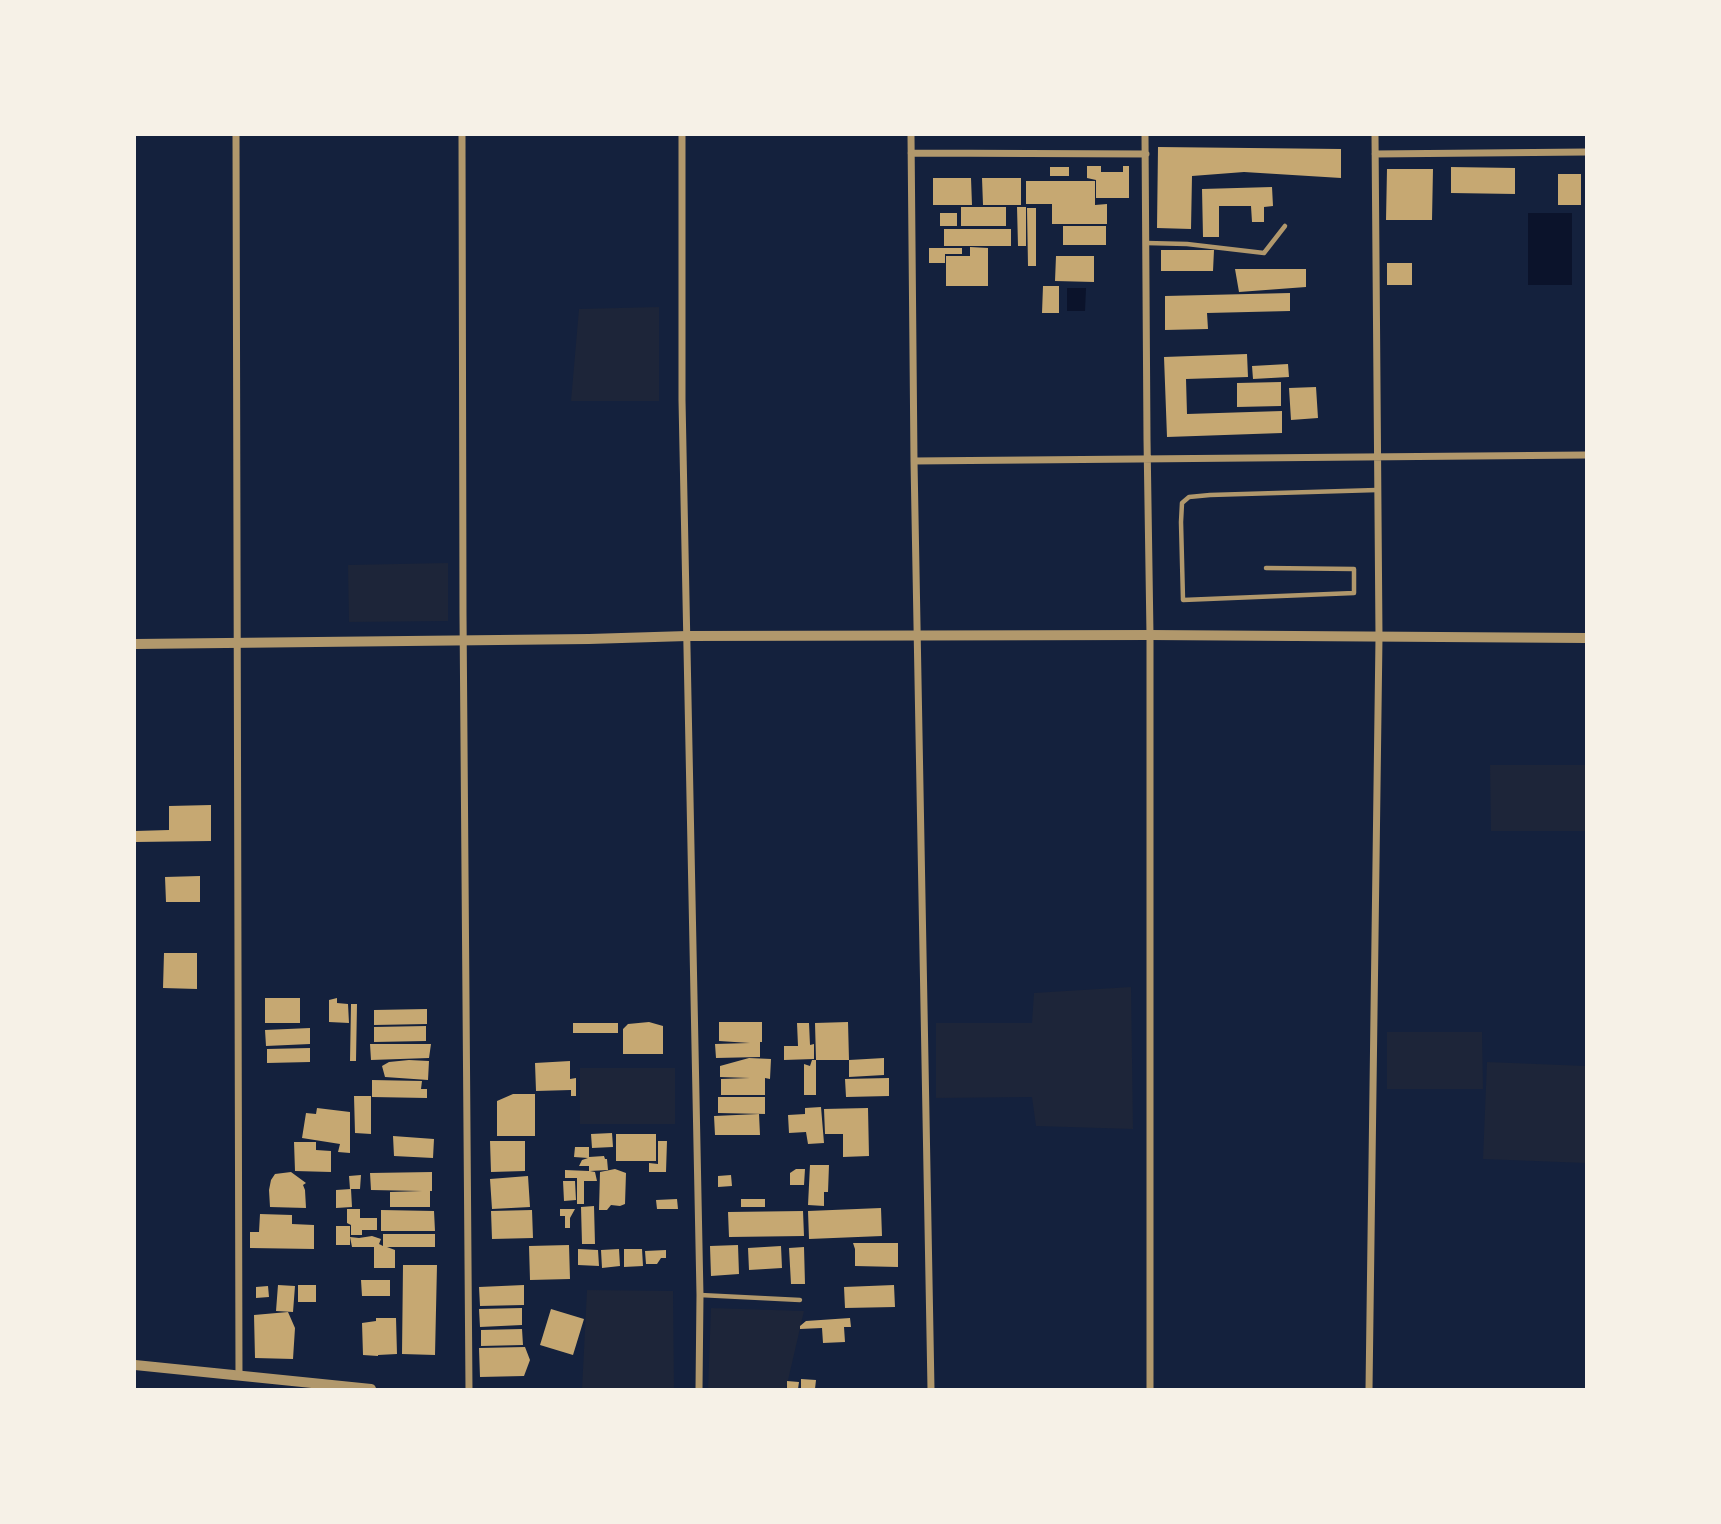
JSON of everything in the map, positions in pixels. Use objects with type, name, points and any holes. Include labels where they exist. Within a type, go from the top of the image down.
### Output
[{"type":"street","points":[[236,135],[239,1375]]},
{"type":"street","points":[[462,135],[469,1389]]},
{"type":"street","points":[[682,135],[682,400],[700,1295],[699,1389]]},
{"type":"street","points":[[911,135],[914,461],[931,1389]]},
{"type":"street","points":[[1145,135],[1150,635],[1150,1389]]},
{"type":"street","points":[[1368,1389],[1379,637],[1375,135]]},
{"type":"street","points":[[1375,154],[1586,152]]},
{"type":"street","points":[[911,153],[1146,154]]},
{"type":"street","points":[[914,461],[1586,455]]},
{"type":"street","points":[[135,644],[917,635],[1586,638]]},
{"type":"street","points":[[135,1365],[371,1389]]},
{"type":"lane","points":[[1146,243],[1187,244],[1264,253],[1285,226]]},
{"type":"lane","points":[[1266,568],[1354,569],[1354,593],[1183,600],[1182,503],[1189,497],[1210,495],[1377,490]]},
{"type":"lane","points":[[700,1295],[800,1300]]},
{"type":"shaded area","points":[[1528,213],[1572,213],[1572,285],[1528,285]]},
{"type":"shaded area","points":[[1067,288],[1086,288],[1085,311],[1067,311]]},
{"type":"shaded area","points":[[659,307],[659,401],[571,401],[579,309]]},
{"type":"shaded area","points":[[448,563],[448,621],[349,622],[348,565]]},
{"type":"shaded area","points":[[1490,765],[1586,765],[1586,831],[1491,831]]},
{"type":"shaded area","points":[[1131,987],[1133,1129],[1036,1126],[1032,1097],[936,1098],[936,1023],[1032,1023],[1034,993]]},
{"type":"shaded area","points":[[1387,1032],[1482,1032],[1483,1089],[1387,1089]]},
{"type":"shaded area","points":[[1487,1062],[1586,1066],[1586,1163],[1483,1159]]},
{"type":"shaded area","points":[[580,1068],[675,1068],[675,1124],[580,1124]]},
{"type":"shaded area","points":[[587,1290],[673,1291],[674,1389],[582,1389]]},
{"type":"shaded area","points":[[711,1308],[804,1311],[786,1389],[708,1389]]},
{"type":"building","points":[[1158,147],[1341,149],[1341,178],[1244,172],[1192,176],[1191,229],[1157,228]]},
{"type":"building","points":[[1087,166],[1101,166],[1101,172],[1123,172],[1123,166],[1129,166],[1129,198],[1096,198],[1096,180],[1087,178]]},
{"type":"building","points":[[1050,167],[1069,167],[1069,176],[1050,176]]},
{"type":"building","points":[[1451,167],[1515,168],[1515,194],[1451,193]]},
{"type":"building","points":[[1387,169],[1433,169],[1432,220],[1386,220]]},
{"type":"building","points":[[1558,174],[1581,174],[1581,205],[1558,205]]},
{"type":"building","points":[[933,178],[971,178],[972,205],[933,205]]},
{"type":"building","points":[[982,178],[1021,178],[1021,205],[983,205]]},
{"type":"building","points":[[1026,181],[1095,181],[1095,205],[1107,204],[1107,224],[1052,224],[1052,204],[1026,204]]},
{"type":"building","points":[[1272,187],[1273,206],[1264,207],[1264,222],[1252,222],[1251,206],[1219,206],[1219,237],[1203,237],[1202,189]]},
{"type":"building","points":[[961,207],[1006,207],[1006,226],[961,226]]},
{"type":"building","points":[[1017,207],[1026,207],[1026,246],[1018,246]]},
{"type":"building","points":[[1027,208],[1036,208],[1036,266],[1028,266]]},
{"type":"building","points":[[940,213],[957,213],[957,226],[940,226]]},
{"type":"building","points":[[1063,226],[1106,226],[1106,245],[1063,245]]},
{"type":"building","points":[[944,229],[1011,229],[1011,246],[944,246]]},
{"type":"building","points":[[970,247],[988,248],[988,286],[946,286],[946,256],[970,256]]},
{"type":"building","points":[[929,248],[962,248],[962,254],[945,254],[945,263],[929,263]]},
{"type":"building","points":[[1161,250],[1214,250],[1213,271],[1161,271]]},
{"type":"building","points":[[1056,256],[1094,256],[1094,282],[1055,281]]},
{"type":"building","points":[[1387,263],[1412,263],[1412,285],[1387,285]]},
{"type":"building","points":[[1235,269],[1306,269],[1306,287],[1239,292]]},
{"type":"building","points":[[1043,286],[1059,286],[1059,313],[1042,313]]},
{"type":"building","points":[[1290,293],[1290,311],[1207,313],[1208,329],[1165,330],[1165,296]]},
{"type":"building","points":[[1247,354],[1248,377],[1186,379],[1187,414],[1282,411],[1282,433],[1167,437],[1164,357]]},
{"type":"building","points":[[1288,364],[1289,377],[1253,379],[1252,366]]},
{"type":"building","points":[[1281,382],[1281,406],[1237,407],[1237,383]]},
{"type":"building","points":[[1316,387],[1318,418],[1291,420],[1289,388]]},
{"type":"building","points":[[211,805],[211,841],[135,842],[135,831],[169,830],[169,806]]},
{"type":"building","points":[[200,876],[200,902],[166,902],[165,877]]},
{"type":"building","points":[[164,953],[197,953],[197,989],[163,988]]},
{"type":"building","points":[[265,998],[300,998],[300,1023],[265,1023]]},
{"type":"building","points":[[337,998],[337,1003],[348,1004],[349,1023],[329,1022],[329,1000]]},
{"type":"building","points":[[351,1004],[357,1004],[356,1061],[350,1061]]},
{"type":"building","points":[[427,1009],[427,1024],[374,1025],[374,1010]]},
{"type":"building","points":[[649,1022],[663,1026],[663,1054],[623,1054],[623,1029],[628,1024]]},
{"type":"building","points":[[719,1022],[762,1022],[760,1057],[716,1058],[715,1044],[750,1043],[719,1041]]},
{"type":"building","points":[[848,1022],[849,1060],[816,1060],[815,1023]]},
{"type":"building","points":[[573,1023],[618,1023],[618,1033],[573,1033]]},
{"type":"building","points":[[797,1023],[809,1023],[814,1059],[784,1060],[784,1046],[798,1046]]},
{"type":"building","points":[[426,1026],[426,1041],[374,1042],[374,1027]]},
{"type":"building","points":[[310,1028],[310,1044],[266,1046],[265,1030]]},
{"type":"building","points":[[370,1044],[431,1044],[429,1058],[371,1060]]},
{"type":"building","points":[[310,1048],[310,1062],[267,1063],[267,1049]]},
{"type":"building","points":[[749,1058],[771,1059],[770,1079],[765,1078],[765,1095],[721,1095],[721,1079],[750,1078],[720,1077],[720,1066]]},
{"type":"building","points":[[884,1058],[884,1075],[849,1077],[849,1060]]},
{"type":"building","points":[[812,1060],[816,1060],[816,1095],[804,1095],[804,1064],[810,1066]]},
{"type":"building","points":[[429,1061],[428,1080],[385,1077],[382,1066],[389,1062]]},
{"type":"building","points":[[570,1061],[570,1079],[576,1078],[576,1096],[571,1096],[571,1090],[536,1091],[535,1063]]},
{"type":"building","points":[[889,1078],[889,1096],[846,1097],[845,1079]]},
{"type":"building","points":[[372,1080],[422,1081],[421,1089],[427,1089],[427,1098],[372,1097]]},
{"type":"building","points":[[513,1094],[535,1094],[535,1136],[497,1136],[497,1101]]},
{"type":"building","points":[[354,1096],[371,1096],[371,1134],[355,1133]]},
{"type":"building","points":[[718,1097],[765,1097],[765,1114],[718,1113]]},
{"type":"building","points":[[821,1107],[824,1143],[808,1144],[806,1132],[789,1133],[788,1115],[805,1114],[805,1108]]},
{"type":"building","points":[[317,1108],[350,1112],[350,1153],[338,1152],[340,1144],[302,1138],[306,1113],[316,1114]]},
{"type":"building","points":[[868,1108],[869,1156],[843,1157],[843,1134],[825,1134],[824,1109]]},
{"type":"building","points":[[759,1114],[760,1135],[715,1135],[714,1116]]},
{"type":"building","points":[[612,1133],[613,1147],[592,1148],[591,1134]]},
{"type":"building","points":[[616,1134],[656,1134],[656,1161],[616,1161]]},
{"type":"building","points":[[393,1136],[434,1139],[433,1158],[394,1156]]},
{"type":"building","points":[[490,1141],[525,1141],[525,1171],[491,1172]]},
{"type":"building","points":[[658,1141],[667,1141],[666,1172],[649,1172],[649,1163],[658,1164]]},
{"type":"building","points":[[294,1142],[316,1142],[316,1150],[331,1151],[331,1172],[295,1171]]},
{"type":"building","points":[[575,1147],[589,1147],[589,1157],[604,1156],[607,1159],[608,1170],[590,1171],[595,1172],[597,1181],[584,1181],[584,1204],[577,1204],[577,1178],[565,1178],[565,1170],[589,1171],[589,1166],[579,1166],[582,1160],[588,1158],[574,1157]]},
{"type":"building","points":[[810,1165],[829,1165],[828,1192],[824,1192],[824,1206],[808,1205]]},
{"type":"building","points":[[615,1169],[626,1173],[625,1204],[611,1205],[607,1210],[599,1210],[600,1172]]},
{"type":"building","points":[[796,1169],[805,1169],[804,1185],[790,1185],[790,1173]]},
{"type":"building","points":[[291,1172],[306,1183],[303,1185],[306,1208],[270,1207],[271,1180],[275,1174]]},
{"type":"building","points":[[432,1172],[430,1207],[390,1207],[390,1192],[422,1191],[371,1190],[370,1173]]},
{"type":"building","points":[[361,1175],[360,1189],[350,1189],[349,1176]]},
{"type":"building","points":[[731,1175],[732,1186],[718,1187],[718,1176]]},
{"type":"building","points":[[528,1176],[530,1207],[492,1209],[490,1179]]},
{"type":"building","points":[[563,1181],[575,1181],[576,1200],[564,1201]]},
{"type":"building","points":[[351,1189],[352,1207],[336,1208],[336,1190]]},
{"type":"building","points":[[677,1199],[678,1209],[657,1209],[656,1200]]},
{"type":"building","points":[[741,1199],[765,1199],[765,1207],[741,1207]]},
{"type":"building","points":[[594,1206],[595,1244],[582,1244],[581,1207]]},
{"type":"building","points":[[881,1208],[882,1236],[809,1239],[808,1211]]},
{"type":"building","points":[[347,1209],[360,1209],[360,1218],[377,1218],[377,1230],[362,1230],[362,1235],[351,1235],[351,1225],[347,1223]]},
{"type":"building","points":[[560,1209],[575,1209],[570,1218],[570,1228],[565,1228],[565,1216],[560,1216]]},
{"type":"building","points":[[381,1210],[434,1211],[435,1231],[381,1231]]},
{"type":"building","points":[[532,1210],[533,1238],[492,1239],[491,1211]]},
{"type":"building","points":[[803,1211],[804,1236],[729,1237],[728,1212]]},
{"type":"building","points":[[260,1214],[292,1215],[292,1224],[314,1225],[314,1249],[250,1248],[250,1232],[259,1232]]},
{"type":"building","points":[[336,1226],[350,1226],[350,1245],[336,1245]]},
{"type":"building","points":[[383,1234],[435,1234],[435,1247],[387,1247],[395,1250],[395,1268],[374,1268],[374,1247],[352,1247],[350,1237],[372,1236],[381,1239],[379,1244],[383,1246]]},
{"type":"building","points":[[853,1243],[898,1243],[898,1267],[855,1266]]},
{"type":"building","points":[[569,1245],[570,1279],[530,1280],[529,1246]]},
{"type":"building","points":[[738,1245],[739,1274],[711,1276],[710,1246]]},
{"type":"building","points":[[781,1246],[782,1268],[749,1270],[748,1248]]},
{"type":"building","points":[[804,1247],[805,1284],[791,1284],[789,1248]]},
{"type":"building","points":[[578,1249],[598,1250],[599,1266],[578,1265]]},
{"type":"building","points":[[619,1249],[620,1266],[602,1268],[601,1250]]},
{"type":"building","points":[[624,1249],[642,1249],[643,1266],[624,1267]]},
{"type":"building","points":[[666,1250],[666,1258],[661,1258],[657,1264],[646,1264],[645,1251]]},
{"type":"building","points":[[403,1265],[437,1265],[435,1355],[402,1354]]},
{"type":"building","points":[[361,1280],[390,1280],[390,1296],[362,1296]]},
{"type":"building","points":[[278,1285],[295,1286],[293,1312],[276,1311]]},
{"type":"building","points":[[298,1285],[316,1285],[316,1302],[298,1302]]},
{"type":"building","points":[[524,1285],[524,1305],[480,1306],[479,1287]]},
{"type":"building","points":[[894,1285],[895,1307],[845,1308],[844,1287]]},
{"type":"building","points":[[268,1286],[269,1297],[256,1298],[256,1287]]},
{"type":"building","points":[[522,1308],[522,1325],[480,1327],[479,1309]]},
{"type":"building","points":[[551,1309],[584,1319],[573,1355],[540,1345]]},
{"type":"building","points":[[288,1312],[295,1328],[293,1359],[255,1358],[254,1315]]},
{"type":"building","points":[[376,1318],[396,1318],[397,1354],[363,1355],[362,1323],[376,1321]]},
{"type":"building","points":[[850,1318],[851,1327],[844,1327],[845,1342],[823,1343],[822,1328],[800,1329],[806,1321]]},
{"type":"building","points":[[522,1329],[523,1345],[481,1346],[481,1330]]},
{"type":"building","points":[[525,1347],[530,1360],[524,1376],[480,1377],[479,1348]]},
{"type":"building","points":[[801,1379],[816,1380],[815,1389],[801,1389]]},
{"type":"building","points":[[787,1381],[799,1382],[798,1389],[787,1389]]}]
